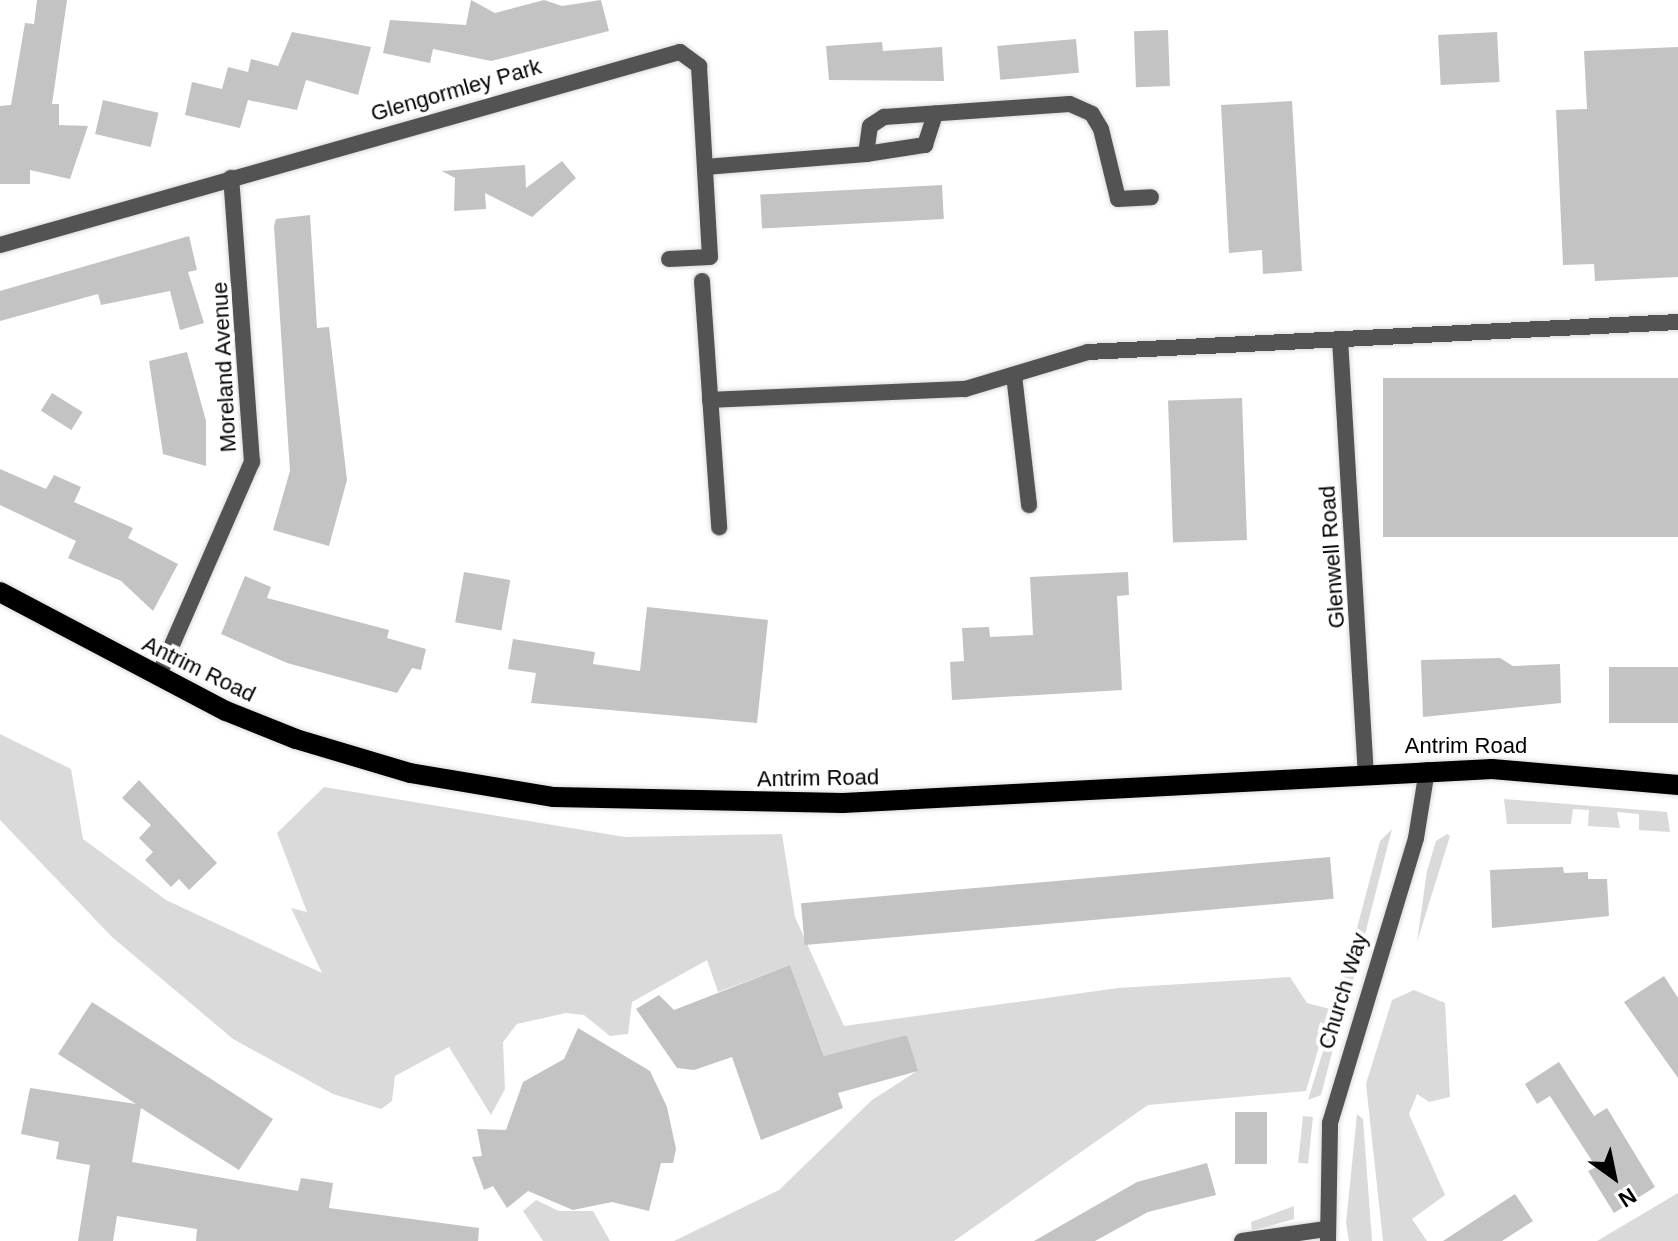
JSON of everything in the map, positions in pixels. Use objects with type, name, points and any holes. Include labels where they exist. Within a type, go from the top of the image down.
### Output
[{"type":"main road","name":"Antrim Road","points":[[0,592],[158,677],[296,739],[410,773],[554,797],[843,803],[1427,770],[1538,770],[1678,785]]},
{"type":"street","name":"Glengormley Park","points":[[0,245],[663,52],[680,52],[699,66],[710,257],[669,259]]},
{"type":"street","points":[[866,154],[870,126],[884,117],[1070,104],[1092,114],[1101,129],[1118,199],[1151,197]]},
{"type":"street","points":[[705,167],[866,154],[925,145],[935,114]]},
{"type":"street","name":"Moreland Avenue","points":[[158,677],[252,462],[231,178]]},
{"type":"street","points":[[702,281],[719,527]]},
{"type":"street","points":[[710,400],[965,389],[1088,352],[1678,322]]},
{"type":"street","name":"Glenwell Road","points":[[1340,339],[1366,772]]},
{"type":"street","points":[[1014,375],[1029,505]]},
{"type":"street","name":"Church Way","points":[[1327,1235],[1324,1173],[1339,1082],[1416,838],[1427,770]]},
{"type":"street","points":[[1242,1241],[1327,1235]]},
{"type":"shaded area","points":[[0,734],[71,769],[83,839],[166,900],[322,973],[291,908],[307,912],[277,833],[324,787],[625,837],[782,834],[795,917],[844,1026],[1118,988],[1290,977],[1307,1003],[1330,1009],[1306,1091],[1148,1105],[954,1241],[674,1241],[779,1190],[872,1100],[917,1071],[907,1035],[825,1058],[790,965],[718,992],[707,960],[632,1002],[628,1034],[610,1036],[584,1015],[566,1013],[517,1024],[503,1042],[505,1089],[491,1115],[449,1047],[395,1076],[392,1101],[381,1109],[333,1094],[233,1039],[112,937],[0,820]]},
{"type":"shaded area","points":[[1504,799],[1667,812],[1670,832],[1639,830],[1639,814],[1617,812],[1620,828],[1588,826],[1589,810],[1573,809],[1571,824],[1507,824]]},
{"type":"shaded area","points":[[1392,829],[1352,985],[1338,1000],[1380,841]]},
{"type":"shaded area","points":[[1447,834],[1450,836],[1417,942],[1427,871],[1436,841]]},
{"type":"shaded area","points":[[1414,990],[1445,1003],[1450,1097],[1429,1102],[1417,1094],[1409,1114],[1445,1195],[1412,1219],[1427,1241],[1383,1241],[1366,1084],[1392,1000]]},
{"type":"shaded area","points":[[1335,1012],[1340,1022],[1321,1095],[1308,1100]]},
{"type":"shaded area","points":[[1357,1114],[1363,1119],[1372,1241],[1349,1241],[1346,1223]]},
{"type":"shaded area","points":[[1303,1116],[1313,1117],[1308,1164],[1298,1163]]},
{"type":"shaded area","points":[[1678,1193],[1678,1241],[1597,1241]]},
{"type":"shaded area","points":[[536,1200],[559,1211],[593,1211],[610,1241],[543,1241],[523,1211]]},
{"type":"shaded area","points":[[1294,1206],[1294,1219],[1252,1231],[1251,1222]]},
{"type":"building","points":[[37,0],[67,0],[52,104],[59,104],[59,125],[88,126],[70,179],[30,170],[30,184],[0,184],[0,106],[11,105],[25,23],[34,24]]},
{"type":"building","points":[[471,0],[495,13],[544,0],[562,6],[601,0],[609,31],[491,61],[433,49],[430,63],[383,53],[390,20],[466,25]]},
{"type":"building","points":[[1168,30],[1170,86],[1136,87],[1134,31]]},
{"type":"building","points":[[292,32],[371,47],[358,95],[306,80],[297,110],[248,100],[240,128],[185,115],[192,82],[222,89],[228,67],[248,72],[251,59],[278,66]]},
{"type":"building","points":[[1497,32],[1500,82],[1441,85],[1438,35]]},
{"type":"building","points":[[1076,39],[1079,73],[1000,80],[997,46]]},
{"type":"building","points":[[882,42],[883,51],[942,47],[944,81],[829,80],[826,46]]},
{"type":"building","points":[[1678,47],[1678,277],[1595,281],[1594,264],[1563,265],[1556,110],[1587,109],[1584,51]]},
{"type":"building","points":[[103,100],[159,113],[151,147],[95,134]]},
{"type":"building","points":[[1292,101],[1302,271],[1263,274],[1262,250],[1229,253],[1221,105]]},
{"type":"building","points":[[562,161],[576,178],[532,217],[485,193],[486,209],[454,211],[455,178],[442,171],[525,165],[526,188]]},
{"type":"building","points":[[942,185],[944,219],[762,228],[760,195]]},
{"type":"building","points":[[310,215],[317,328],[329,327],[347,480],[329,546],[273,530],[290,471],[274,226],[276,219]]},
{"type":"building","points":[[189,236],[197,270],[188,272],[204,323],[180,330],[170,291],[101,305],[98,294],[0,321],[0,291]]},
{"type":"building","points":[[187,352],[206,421],[206,466],[163,454],[149,361]]},
{"type":"building","points":[[1383,378],[1678,378],[1678,537],[1383,537]]},
{"type":"building","points":[[52,393],[83,412],[71,430],[41,411]]},
{"type":"building","points":[[1242,398],[1247,540],[1173,542],[1168,401]]},
{"type":"building","points":[[0,469],[46,489],[54,475],[81,487],[74,502],[133,528],[128,538],[178,564],[153,611],[121,581],[68,558],[76,541],[0,505]]},
{"type":"building","points":[[464,572],[510,580],[501,630],[455,622]]},
{"type":"building","points":[[1128,572],[1129,595],[1117,596],[1122,690],[952,700],[950,662],[964,661],[962,628],[989,627],[990,637],[1033,635],[1030,577]]},
{"type":"building","points":[[245,576],[271,587],[267,598],[389,630],[387,638],[426,649],[421,670],[412,668],[397,693],[287,663],[221,634]]},
{"type":"building","points":[[647,607],[768,620],[757,723],[531,703],[536,673],[508,669],[513,639],[595,652],[593,664],[640,671]]},
{"type":"building","points":[[1500,658],[1513,666],[1560,664],[1561,703],[1423,717],[1421,660]]},
{"type":"building","points":[[1609,667],[1678,667],[1678,723],[1609,723]]},
{"type":"building","points":[[139,780],[217,863],[189,890],[179,879],[171,887],[145,860],[153,852],[139,838],[151,825],[122,798]]},
{"type":"building","points":[[1330,857],[1334,899],[805,945],[801,903]]},
{"type":"building","points":[[1563,867],[1564,873],[1588,872],[1588,879],[1607,879],[1609,916],[1492,928],[1490,870]]},
{"type":"building","points":[[790,965],[824,1056],[907,1035],[918,1071],[838,1093],[843,1108],[761,1140],[732,1057],[694,1070],[677,1068],[636,1009],[659,995],[674,1010]]},
{"type":"building","points":[[1664,976],[1678,998],[1678,1078],[1624,1002]]},
{"type":"building","points":[[92,1002],[273,1119],[239,1170],[141,1108],[132,1162],[298,1191],[301,1178],[333,1183],[329,1208],[479,1228],[478,1241],[196,1241],[197,1229],[117,1216],[113,1241],[78,1241],[90,1165],[56,1159],[59,1142],[21,1134],[30,1088],[136,1104],[58,1054]]},
{"type":"building","points":[[578,1028],[650,1071],[667,1107],[676,1149],[673,1163],[661,1163],[649,1211],[612,1202],[573,1210],[528,1191],[507,1208],[493,1186],[484,1190],[472,1157],[482,1156],[477,1129],[506,1130],[523,1082],[564,1059]]},
{"type":"building","points":[[1559,1062],[1594,1116],[1607,1108],[1655,1187],[1614,1213],[1588,1171],[1596,1167],[1550,1096],[1537,1104],[1525,1084]]},
{"type":"building","points":[[1235,1112],[1267,1112],[1267,1164],[1235,1164]]},
{"type":"building","points":[[1207,1163],[1216,1195],[1148,1212],[1095,1241],[1034,1241],[1137,1182]]},
{"type":"building","points":[[1515,1194],[1533,1221],[1502,1241],[1443,1241]]}]
